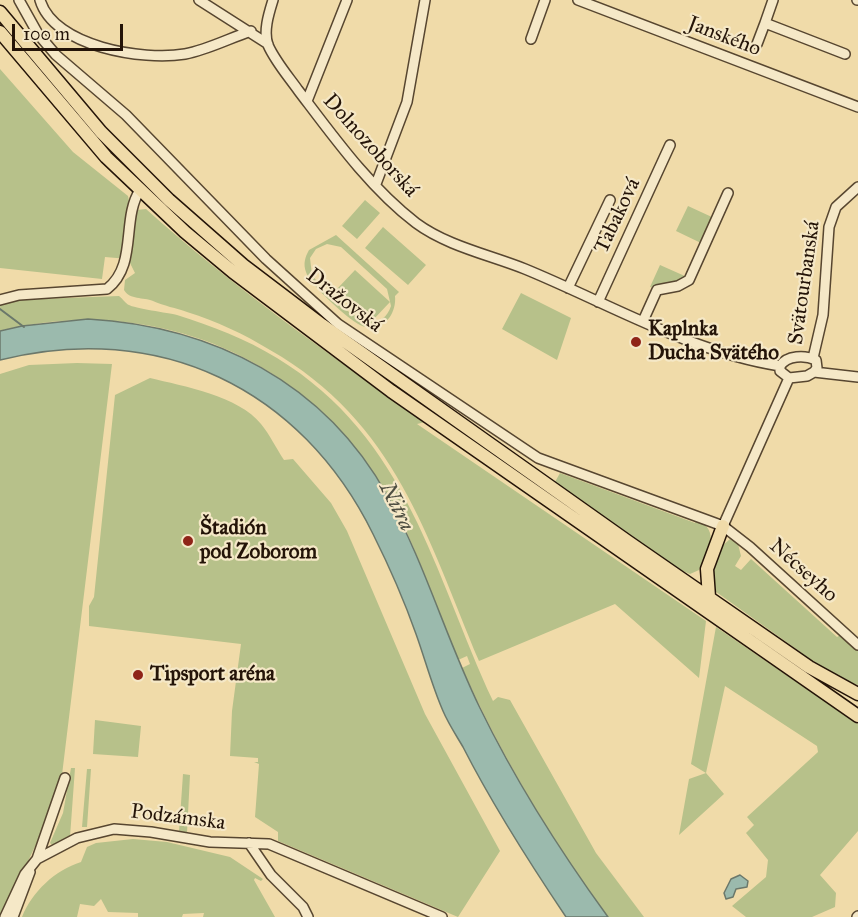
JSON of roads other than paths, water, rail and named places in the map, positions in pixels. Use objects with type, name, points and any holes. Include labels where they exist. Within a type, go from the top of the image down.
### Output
[{"type":"main road","points":[[0,12],[101,132],[169,200],[243,265],[322,325],[809,667],[858,694]]},
{"type":"main road","points":[[0,32],[73,121],[140,190],[185,232],[316,336],[858,716]]},
{"type":"main road","points":[[709,597],[707,569],[723,526]]},
{"type":"main road","points":[[680,577],[695,576],[707,569]]},
{"type":"street","name":"Dražovská","points":[[19,0],[38,34],[51,49],[126,115],[270,263],[338,324],[538,458],[723,526]]},
{"type":"street","points":[[40,0],[55,26],[111,50],[138,54],[186,53],[250,31]]},
{"type":"street","points":[[199,0],[210,4],[268,44]]},
{"type":"street","points":[[268,44],[268,16],[273,0]]},
{"type":"street","points":[[307,101],[347,0]]},
{"type":"street","points":[[376,184],[407,102],[425,0]]},
{"type":"street","points":[[531,39],[545,0]]},
{"type":"street","name":"Janského","points":[[578,0],[858,106]]},
{"type":"street","points":[[757,44],[774,0]]},
{"type":"street","points":[[765,23],[845,54]]},
{"type":"street","name":"Dolnozoborská","points":[[268,44],[278,62],[307,101],[376,184],[416,223],[433,233],[703,345],[780,366]]},
{"type":"street","name":"Tabaková","points":[[598,302],[670,145]]},
{"type":"street","name":"Svätourbanská","points":[[813,358],[823,315],[831,216],[836,207],[858,187]]},
{"type":"street","points":[[4,299],[107,289],[114,284],[125,263],[132,207],[140,190]]},
{"type":"street","points":[[643,321],[657,290],[678,286],[689,280],[728,193]]},
{"type":"street","points":[[568,288],[610,200]]},
{"type":"street","points":[[814,372],[817,364],[813,358],[788,359],[780,366],[780,371],[789,378],[807,376],[814,372],[858,377]]},
{"type":"street","points":[[723,526],[789,378]]},
{"type":"street","name":"Nécseyho","points":[[723,526],[750,547],[858,645]]},
{"type":"street","points":[[5,917],[25,874],[37,859],[65,778]]},
{"type":"street","name":"Podzámska","points":[[37,859],[77,838],[114,829],[151,832],[210,842],[269,844],[442,917]]},
{"type":"street","name":"Podzámska","points":[[249,843],[271,875],[303,907],[308,917]]},
{"type":"street","points":[[13,917],[30,870]]},
{"type":"waterway","points":[[0,309],[24,327]]},
{"type":"place","name":"Kaplnka Ducha Svätého","points":[[636,342]]},
{"type":"place","name":"Štadión pod Zoborom","points":[[188,541]]},
{"type":"place","name":"Tipsport aréna","points":[[138,675]]},
{"type":"water label","name":"Nitra","points":[[396,507]]}]
